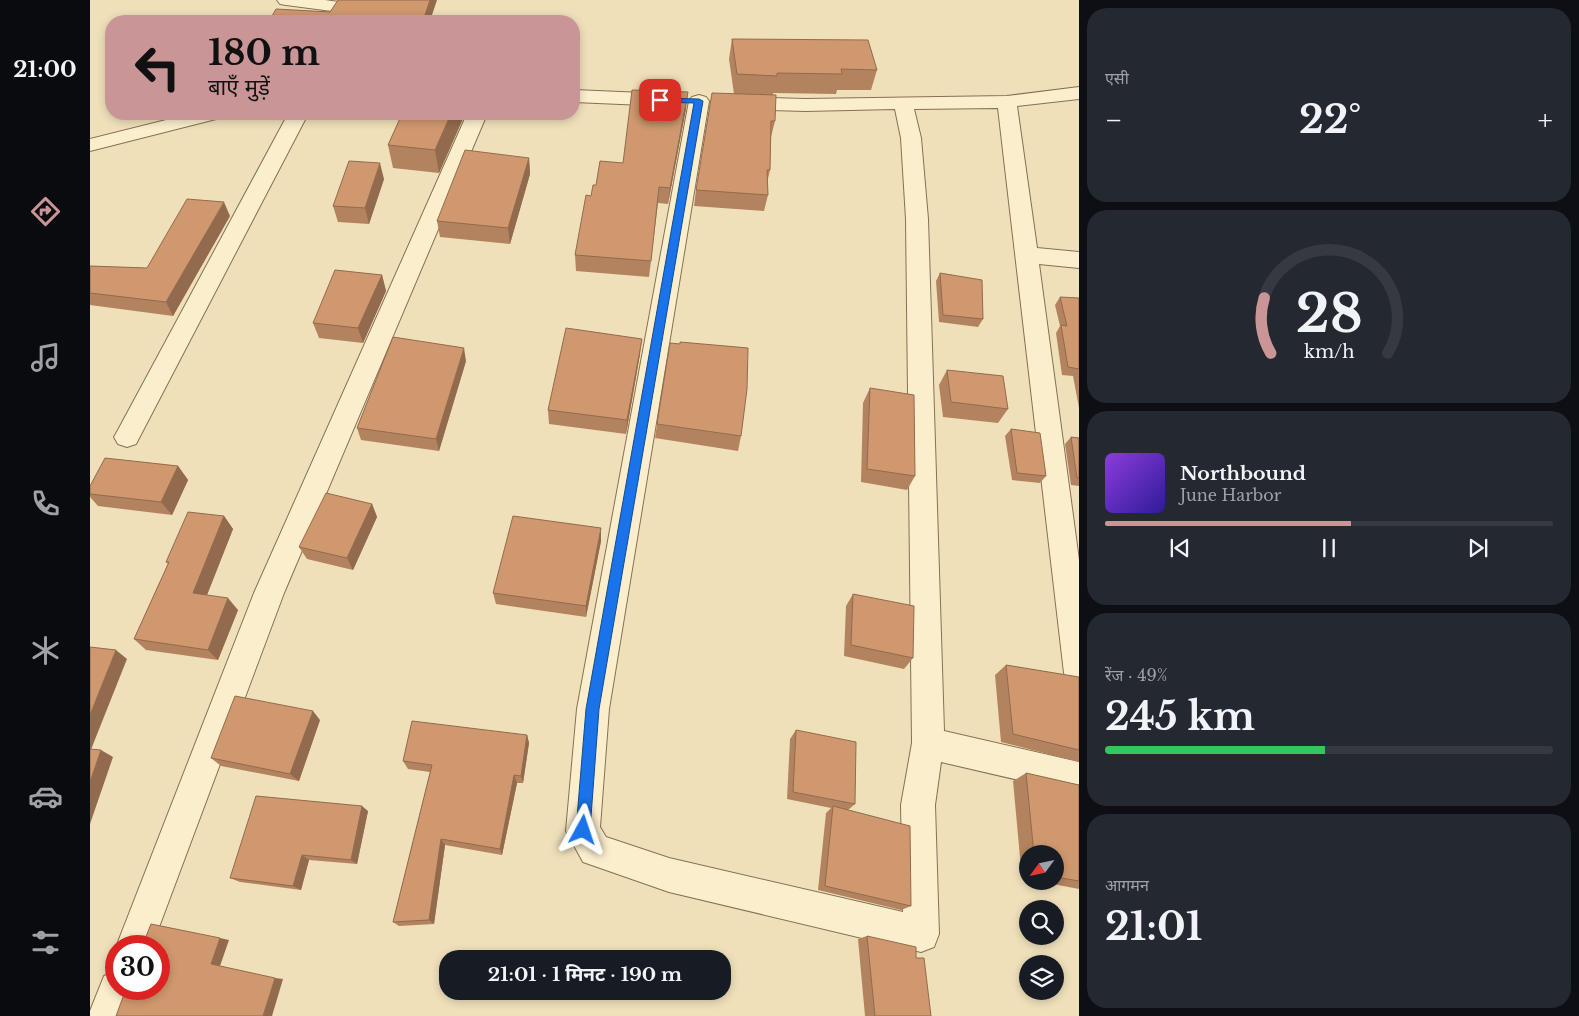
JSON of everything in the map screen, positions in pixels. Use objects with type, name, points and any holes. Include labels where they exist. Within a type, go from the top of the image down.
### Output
[{"type":"street","points":[[286,0],[347,10]]},
{"type":"street","points":[[580,96],[805,105],[1007,102],[1079,93]]},
{"type":"street","points":[[699,101],[593,709],[583,830],[595,850],[669,875],[921,934],[918,805],[928,743],[917,219],[911,138],[903,104]]},
{"type":"street","points":[[1007,102],[1079,673]]},
{"type":"street","points":[[90,145],[189,120]]},
{"type":"street","points":[[127,437],[295,120]]},
{"type":"street","points":[[138,935],[269,593],[474,120]]},
{"type":"street","points":[[1027,255],[1079,260]]},
{"type":"street","points":[[928,743],[1079,778]]},
{"type":"street","points":[[107,1016],[113,1000]]},
{"type":"building","points":[[338,0],[430,0],[425,15],[272,15],[276,9],[330,12]]},
{"type":"building","points":[[732,39],[868,40],[877,70],[841,69],[842,74],[777,73],[777,76],[737,74]]},
{"type":"building","points":[[632,90],[688,92],[670,188],[659,187],[651,261],[575,255],[586,195],[591,196],[593,185],[596,185],[600,161],[623,163]]},
{"type":"building","points":[[712,93],[776,95],[775,121],[771,121],[770,170],[767,170],[768,195],[696,190]]},
{"type":"building","points":[[399,120],[448,120],[435,150],[388,145]]},
{"type":"building","points":[[465,150],[529,158],[508,228],[437,221]]},
{"type":"building","points":[[349,161],[380,163],[365,208],[333,206]]},
{"type":"building","points":[[187,199],[224,202],[166,302],[90,293],[90,266],[147,268]]},
{"type":"building","points":[[335,270],[382,275],[358,328],[313,323]]},
{"type":"building","points":[[940,273],[982,280],[983,319],[943,315]]},
{"type":"building","points":[[1060,297],[1079,298],[1079,369],[1068,367],[1061,325],[1067,326]]},
{"type":"building","points":[[566,328],[642,339],[627,420],[548,410]]},
{"type":"building","points":[[393,337],[464,348],[436,439],[357,428]]},
{"type":"building","points":[[680,342],[748,348],[747,389],[741,436],[657,424],[670,343],[680,344]]},
{"type":"building","points":[[947,370],[1003,376],[1008,409],[951,402]]},
{"type":"building","points":[[870,388],[914,395],[915,476],[867,469]]},
{"type":"building","points":[[1011,429],[1040,433],[1046,476],[1017,473]]},
{"type":"building","points":[[1071,437],[1079,438],[1079,478],[1077,478]]},
{"type":"building","points":[[105,458],[178,466],[161,502],[90,494],[90,486]]},
{"type":"building","points":[[326,493],[372,504],[347,558],[299,547]]},
{"type":"building","points":[[188,512],[224,516],[193,593],[228,598],[208,650],[134,639],[169,562],[166,562]]},
{"type":"building","points":[[513,516],[601,528],[586,606],[493,593]]},
{"type":"building","points":[[853,594],[914,606],[913,658],[851,645]]},
{"type":"building","points":[[90,647],[116,650],[90,715]]},
{"type":"building","points":[[1006,665],[1079,677],[1079,750],[1013,734]]},
{"type":"building","points":[[235,696],[313,711],[290,774],[211,758]]},
{"type":"building","points":[[412,721],[527,735],[521,776],[514,775],[500,849],[441,839],[429,920],[393,922],[432,765],[403,761]]},
{"type":"building","points":[[796,730],[856,742],[855,804],[793,792]]},
{"type":"building","points":[[90,749],[101,750],[90,782]]},
{"type":"building","points":[[1026,773],[1079,785],[1079,881],[1064,878],[1064,845],[1033,845]]},
{"type":"building","points":[[256,796],[362,806],[351,860],[302,855],[293,886],[230,878]]},
{"type":"building","points":[[833,806],[910,826],[911,906],[825,886]]},
{"type":"building","points":[[151,924],[220,938],[211,964],[275,978],[263,1016],[116,1016],[122,1000],[170,1000],[170,935],[147,935]]},
{"type":"building","points":[[867,936],[916,947],[916,958],[924,958],[931,1016],[875,1016]]},
{"type":"route","points":[[583,830],[593,709],[699,101],[660,100]]}]
